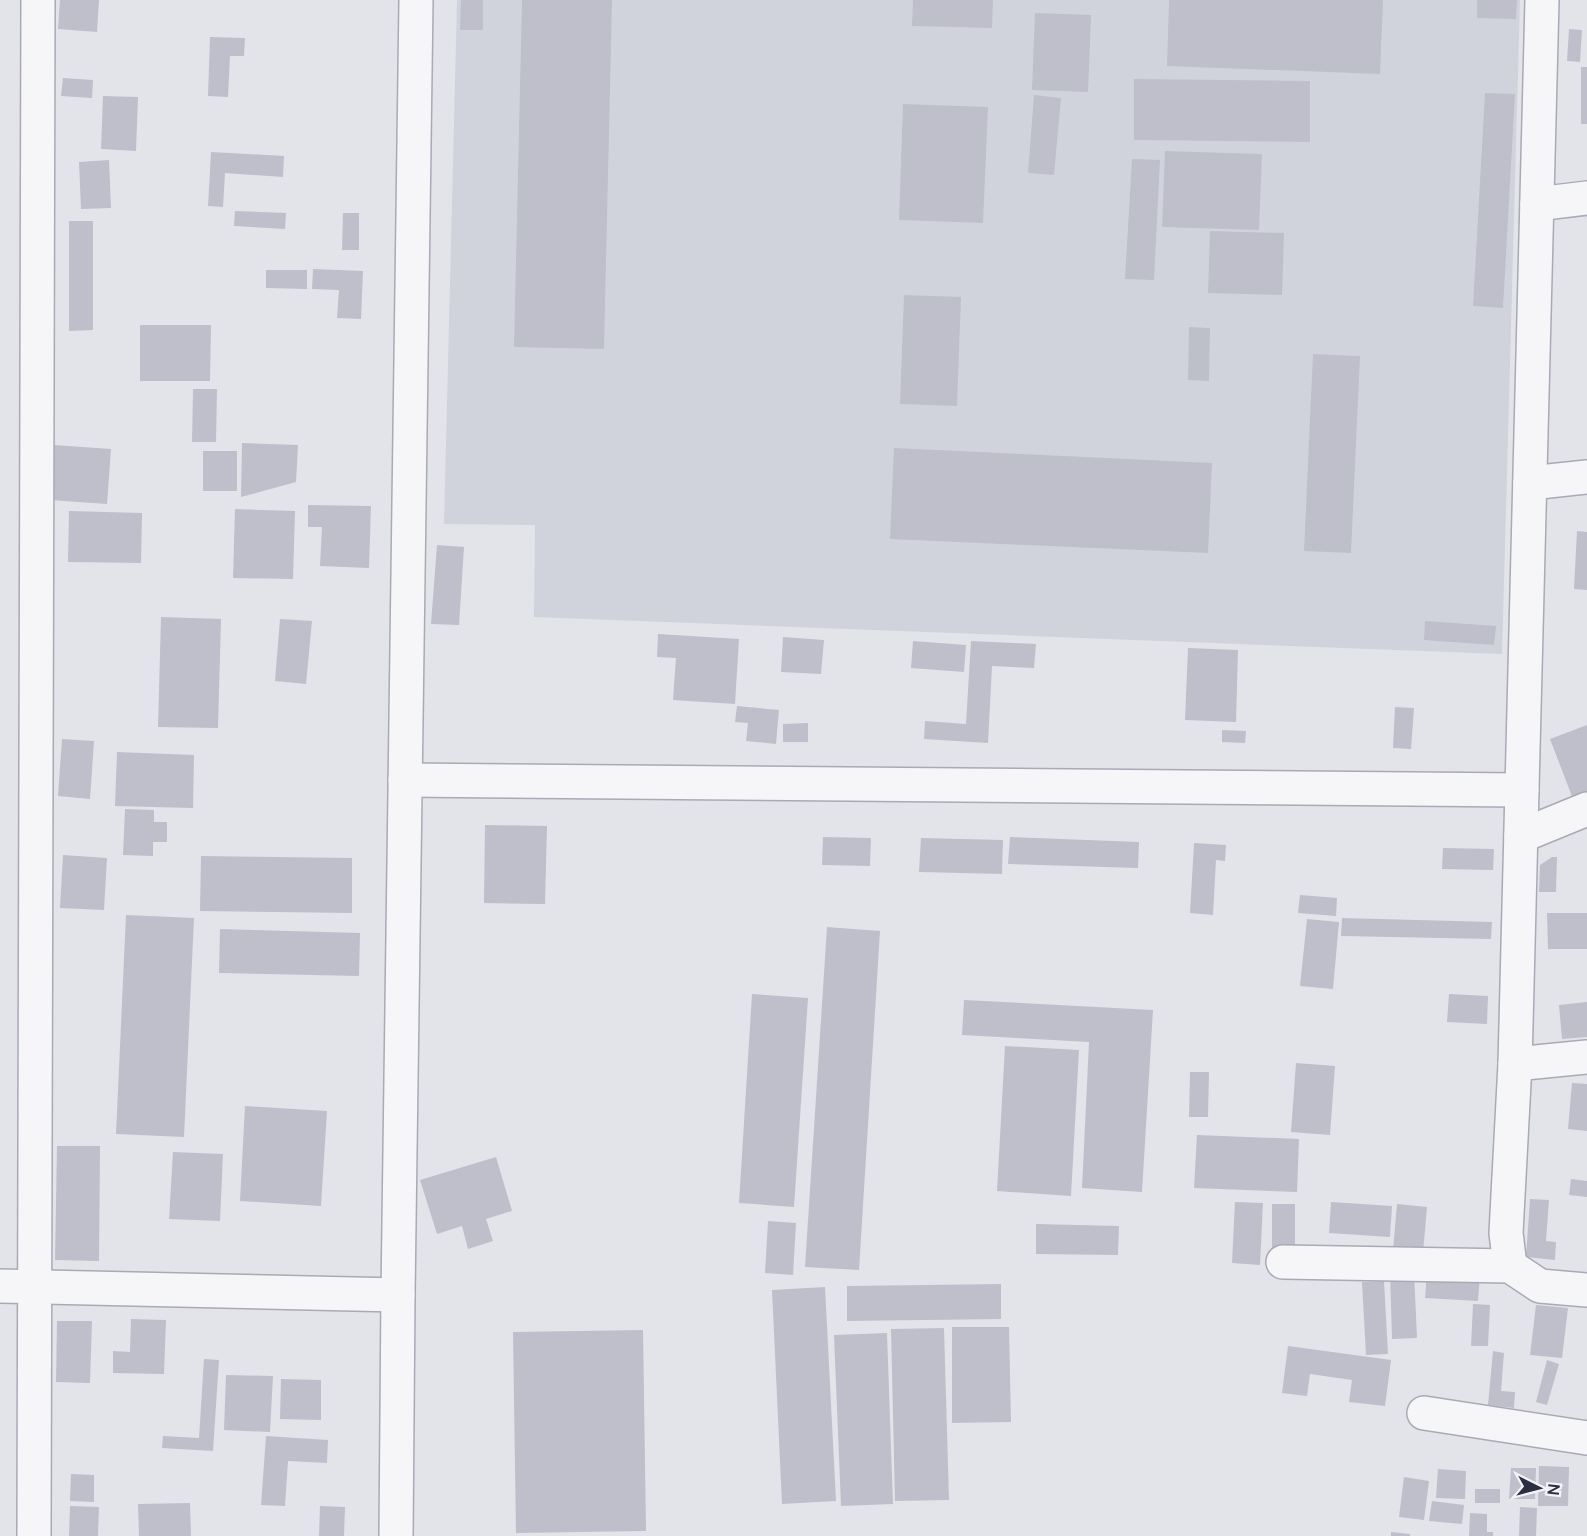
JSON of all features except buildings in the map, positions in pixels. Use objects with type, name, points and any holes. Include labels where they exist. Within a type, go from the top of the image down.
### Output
[{"type":"street","points":[[34,1536],[38,0]]},
{"type":"street","points":[[396,1536],[416,0]]},
{"type":"street","points":[[1510,1266],[1506,1233],[1515,1064],[1542,0]]},
{"type":"street","points":[[1537,204],[1587,198]]},
{"type":"street","points":[[1530,483],[1587,477]]},
{"type":"street","points":[[405,780],[1522,790]]},
{"type":"street","points":[[1521,836],[1587,808]]},
{"type":"street","points":[[1515,1064],[1587,1057]]},
{"type":"street","points":[[1283,1262],[1510,1266],[1540,1286],[1587,1290]]},
{"type":"street","points":[[0,1286],[398,1295]]},
{"type":"street","points":[[1424,1413],[1587,1438]]},
{"type":"shaded area","points":[[457,0],[1520,0],[1502,654],[534,617],[535,525],[444,524]]}]
